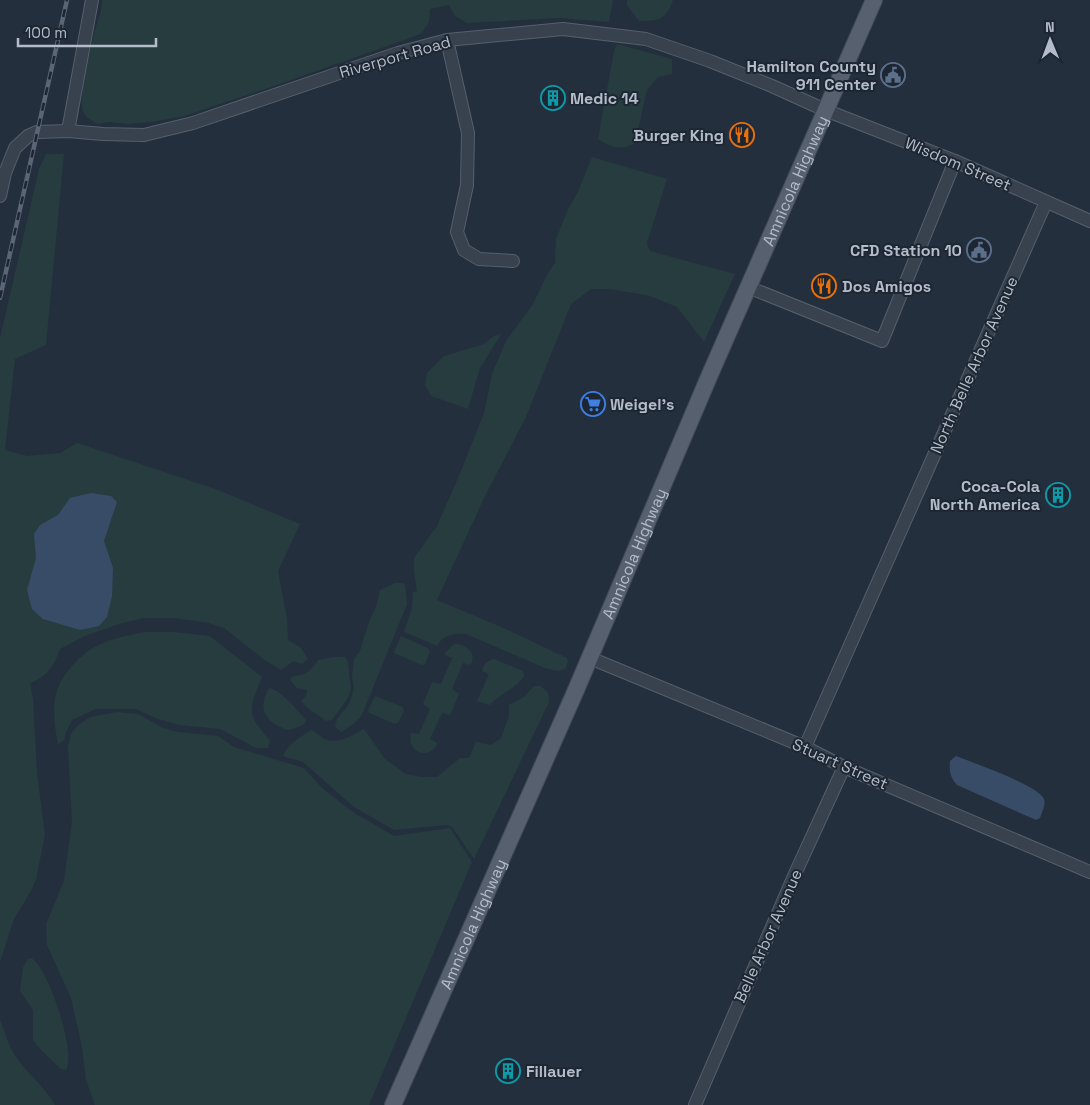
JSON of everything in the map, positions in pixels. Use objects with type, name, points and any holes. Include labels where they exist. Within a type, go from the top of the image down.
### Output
[{"type":"main road","name":"Amnicola Highway","points":[[393,1105],[590,658],[748,287],[874,0]]},
{"type":"street","points":[[68,131],[92,0]]},
{"type":"street","name":"Riverport Road","points":[[0,196],[5,174],[16,148],[28,136],[37,132],[68,131],[103,134],[144,134],[162,130],[193,123],[398,53],[448,40],[563,29],[646,39],[732,70],[825,110]]},
{"type":"street","points":[[448,40],[468,133],[467,185],[458,232],[464,250],[479,259],[513,261]]},
{"type":"street","name":"Wisdom Street","points":[[825,110],[955,161],[1090,221]]},
{"type":"street","points":[[748,287],[882,340],[955,161]]},
{"type":"street","name":"North Belle Arbor Avenue","points":[[805,747],[1046,202]]},
{"type":"street","name":"Stuart Street","points":[[590,658],[805,747],[844,767],[1090,872]]},
{"type":"street","name":"Belle Arbor Avenue","points":[[694,1105],[844,767]]},
{"type":"green space","points":[[102,0],[613,0],[609,22],[559,18],[467,23],[455,16],[449,5],[430,9],[429,22],[421,34],[277,85],[184,116],[152,122],[128,124],[109,122],[98,124],[88,118],[83,112],[82,96],[88,59],[101,12]]},
{"type":"green space","points":[[627,0],[673,0],[668,12],[661,18],[652,21],[639,21],[627,5]]},
{"type":"green space","points":[[617,44],[672,59],[672,74],[658,77],[647,90],[635,143],[620,148],[611,146],[598,139],[614,51]]},
{"type":"green space","points":[[46,154],[64,154],[46,345],[15,359],[5,450],[27,456],[60,453],[77,443],[218,490],[300,524],[278,571],[287,619],[288,640],[301,648],[308,659],[302,664],[294,661],[281,670],[266,661],[224,628],[209,623],[174,618],[144,618],[122,623],[85,636],[60,649],[50,670],[30,683],[33,699],[37,773],[45,835],[36,879],[14,919],[0,962],[0,338],[39,169]]},
{"type":"green space","points":[[592,157],[667,179],[647,243],[650,251],[735,274],[704,342],[677,307],[650,296],[610,289],[591,289],[571,304],[526,417],[485,496],[437,600],[506,629],[567,658],[568,662],[565,669],[558,671],[545,668],[466,634],[449,636],[442,639],[437,646],[404,632],[412,607],[413,592],[417,591],[414,558],[437,526],[461,471],[484,413],[492,374],[506,341],[533,304],[555,263],[556,239]]},
{"type":"green space","points":[[501,334],[480,368],[468,409],[431,396],[425,385],[427,373],[444,356],[484,344],[494,336]]},
{"type":"green space","points":[[395,583],[403,583],[405,585],[407,604],[362,715],[355,723],[341,732],[335,727],[337,719],[349,704],[354,689],[352,677],[354,659],[360,651],[380,590]]},
{"type":"green space","points":[[144,632],[174,632],[210,636],[262,677],[254,697],[252,710],[256,723],[270,740],[268,748],[256,748],[220,729],[179,725],[155,718],[136,709],[96,709],[72,720],[64,740],[58,745],[54,716],[55,702],[59,685],[66,673],[81,657],[97,646],[114,639]]},
{"type":"green space","points":[[401,636],[428,648],[430,652],[425,664],[422,665],[394,653]]},
{"type":"green space","points":[[454,644],[463,645],[470,650],[473,657],[472,661],[470,665],[463,663],[452,689],[459,694],[450,715],[442,713],[430,739],[436,742],[437,745],[428,752],[418,752],[412,745],[411,733],[419,734],[430,709],[423,704],[432,682],[441,684],[452,658],[445,655],[445,653]]},
{"type":"green space","points":[[345,657],[348,662],[351,688],[348,698],[332,720],[326,721],[301,701],[306,696],[307,690],[297,688],[290,680],[293,676],[308,672],[318,660]]},
{"type":"green space","points":[[494,659],[523,671],[524,676],[517,684],[490,705],[477,701],[489,674],[482,671],[483,668],[486,663]]},
{"type":"green space","points":[[534,686],[540,686],[548,692],[549,702],[474,859],[452,827],[447,825],[394,830],[354,807],[303,762],[283,756],[291,744],[311,730],[325,739],[335,741],[364,729],[385,759],[406,774],[421,777],[437,777],[460,758],[469,758],[476,742],[491,745],[501,738],[509,716],[509,705],[524,697]]},
{"type":"green space","points":[[269,688],[279,693],[294,706],[306,720],[304,724],[287,730],[268,719],[265,714],[264,703]]},
{"type":"green space","points":[[375,696],[403,707],[404,711],[398,723],[395,724],[369,713],[368,710]]},
{"type":"green space","points":[[117,712],[138,714],[163,728],[178,732],[218,736],[234,747],[304,768],[322,788],[353,812],[394,836],[450,828],[472,862],[369,1105],[95,1105],[86,1080],[82,1048],[71,998],[47,945],[46,924],[64,881],[72,821],[68,747],[71,734],[77,726],[90,717]]},
{"type":"green space","points":[[31,958],[38,964],[45,977],[59,1011],[68,1047],[66,1070],[61,1069],[33,1040],[33,1010],[20,991],[23,967],[28,959]]},
{"type":"green space","points":[[0,1020],[13,1053],[55,1105],[0,1105]]},
{"type":"water","points":[[91,493],[111,496],[117,502],[104,541],[113,568],[112,596],[107,617],[99,626],[80,630],[43,619],[32,609],[27,590],[36,558],[34,534],[40,525],[58,515],[70,498]]},
{"type":"water","points":[[956,756],[1018,781],[1040,794],[1044,799],[1044,808],[1040,818],[1036,820],[957,785],[951,777],[950,768],[950,761]]},
{"type":"railway","points":[[0,298],[67,0]]},
{"type":"place","name":"Hamilton County 911 Center","points":[[893,75]]},
{"type":"place","name":"Medic 14","points":[[553,98]]},
{"type":"place","name":"Burger King","points":[[742,135]]},
{"type":"place","name":"CFD Station 10","points":[[979,250]]},
{"type":"place","name":"Dos Amigos","points":[[824,286]]},
{"type":"place","name":"Weigel's","points":[[593,404]]},
{"type":"place","name":"Coca-Cola North America","points":[[1058,495]]},
{"type":"place","name":"Fillauer","points":[[508,1071]]}]
